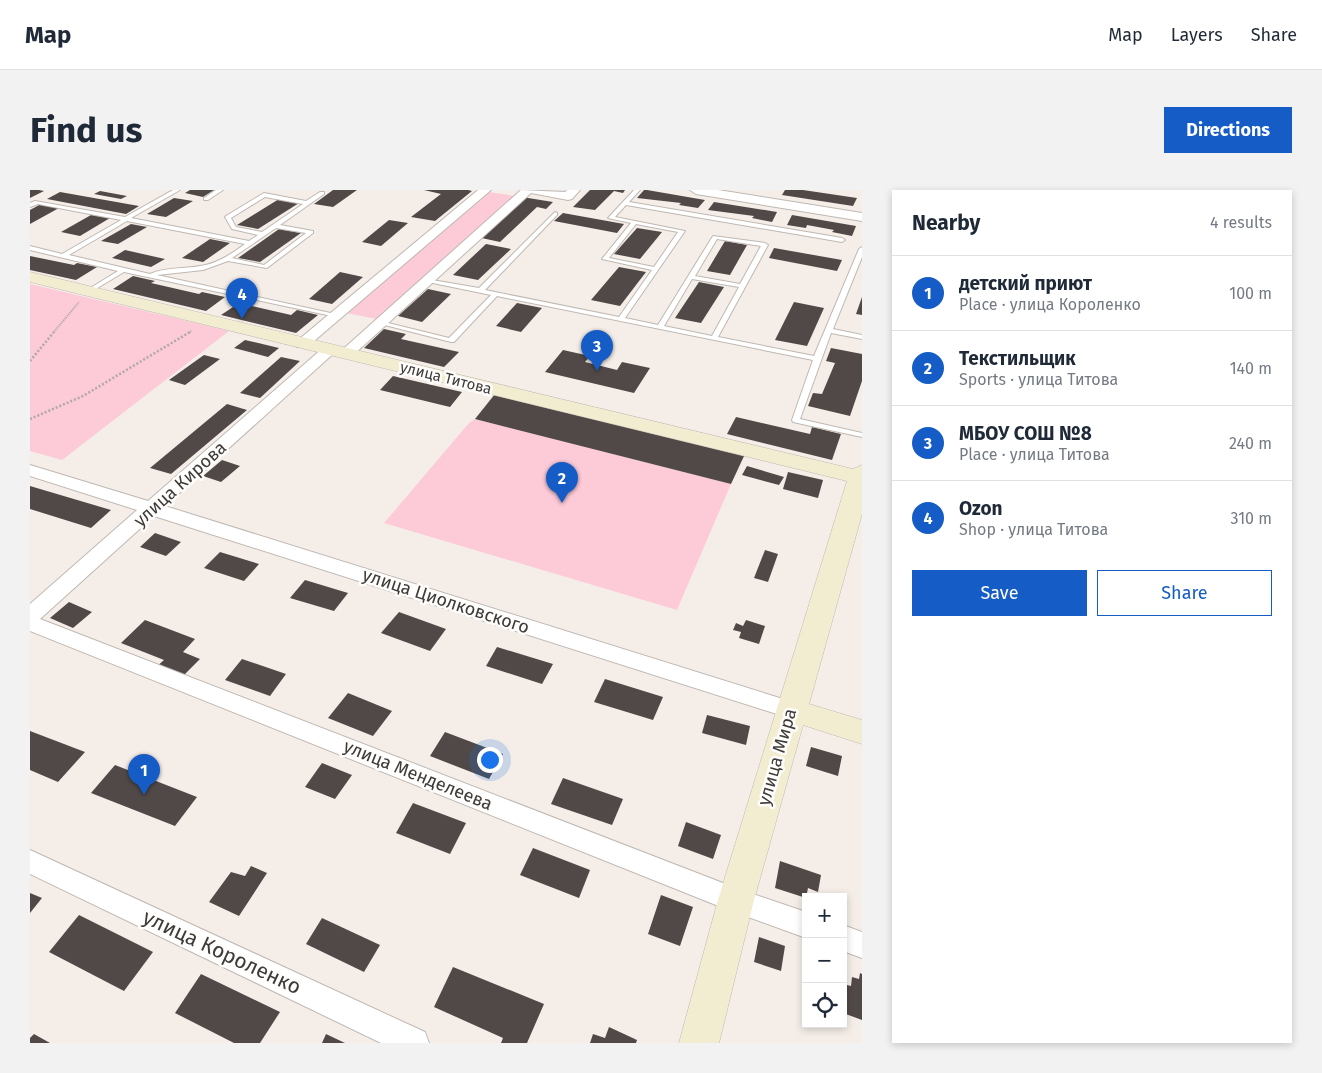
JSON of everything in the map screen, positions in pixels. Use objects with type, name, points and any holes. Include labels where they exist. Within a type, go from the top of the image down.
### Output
[{"type":"street","points":[[302,344],[485,190]]},
{"type":"street","name":"улица Кирова","points":[[30,616],[153,508],[338,352],[380,323],[528,190]]},
{"type":"street","points":[[532,190],[568,196],[574,190]]},
{"type":"street","points":[[696,190],[862,217]]},
{"type":"street","name":"улица Титова","points":[[30,277],[302,344],[861,476]]},
{"type":"street","name":"улица Циолковского","points":[[30,470],[862,732]]},
{"type":"street","name":"улица Мира","points":[[699,1043],[736,900],[791,710],[851,524],[861,476]]},
{"type":"street","name":"улица Менделеева","points":[[30,623],[736,900],[802,924]]},
{"type":"street","name":"улица Короленко","points":[[30,860],[414,1043]]},
{"type":"street","points":[[847,939],[862,945]]},
{"type":"lane","points":[[63,256],[178,190]]},
{"type":"lane","points":[[206,199],[220,190]]},
{"type":"lane","points":[[621,319],[682,230],[611,218],[637,190]]},
{"type":"lane","points":[[151,276],[156,272],[203,268],[227,259],[276,226],[321,191]]},
{"type":"lane","points":[[264,234],[234,228],[228,218],[264,195],[307,203]]},
{"type":"lane","points":[[30,206],[37,202],[250,243]]},
{"type":"lane","points":[[625,203],[842,240]]},
{"type":"lane","points":[[480,291],[555,214]]},
{"type":"lane","points":[[635,222],[605,259],[655,269]]},
{"type":"lane","points":[[227,259],[266,267],[311,232],[276,226]]},
{"type":"lane","points":[[660,327],[715,236],[764,245],[714,338]]},
{"type":"lane","points":[[30,248],[335,316]]},
{"type":"lane","points":[[862,249],[860,261],[817,359],[796,420],[862,435]]},
{"type":"lane","points":[[89,291],[123,270]]},
{"type":"lane","points":[[691,276],[742,286]]},
{"type":"lane","points":[[428,280],[817,359]]},
{"type":"lane","points":[[380,323],[451,340],[495,294]]},
{"type":"lane","points":[[829,330],[862,337]]},
{"type":"path","points":[[30,361],[41,345],[89,291]]},
{"type":"path","points":[[30,419],[83,396],[208,321]]},
{"type":"shaded area","points":[[489,192],[514,196],[376,319],[347,313]]},
{"type":"shaded area","points":[[30,284],[229,331],[62,460],[30,451]]},
{"type":"shaded area","points":[[475,419],[731,484],[677,610],[384,523],[469,423]]},
{"type":"building","points":[[30,190],[39,190],[44,191],[30,198]]},
{"type":"building","points":[[190,190],[214,190],[203,197],[185,193]]},
{"type":"building","points":[[333,190],[357,190],[333,207],[314,204]]},
{"type":"building","points":[[424,190],[472,191],[435,221],[411,217],[441,194]]},
{"type":"building","points":[[590,190],[625,190],[623,193],[614,191],[595,210],[573,207]]},
{"type":"building","points":[[644,190],[705,200],[698,208],[679,205],[681,203],[637,198]]},
{"type":"building","points":[[785,190],[803,190],[857,198],[853,206],[782,195]]},
{"type":"building","points":[[100,191],[127,196],[121,199],[94,194]]},
{"type":"building","points":[[60,192],[139,206],[126,214],[47,199]]},
{"type":"building","points":[[522,197],[553,202],[546,209],[537,207],[500,242],[477,237]]},
{"type":"building","points":[[174,198],[193,201],[166,217],[147,214]]},
{"type":"building","points":[[279,199],[299,203],[258,229],[237,225]]},
{"type":"building","points":[[714,202],[777,212],[772,222],[752,218],[754,216],[708,210]]},
{"type":"building","points":[[41,204],[59,208],[30,224],[30,210]]},
{"type":"building","points":[[563,213],[624,224],[617,233],[554,221]]},
{"type":"building","points":[[91,215],[110,218],[80,236],[61,232]]},
{"type":"building","points":[[792,215],[856,226],[852,236],[832,232],[834,230],[807,225],[806,228],[787,225]]},
{"type":"building","points":[[389,220],[408,223],[381,246],[362,242]]},
{"type":"building","points":[[131,224],[147,227],[118,244],[101,241]]},
{"type":"building","points":[[637,228],[662,232],[640,259],[614,254]]},
{"type":"building","points":[[279,229],[301,233],[260,262],[238,258]]},
{"type":"building","points":[[210,239],[230,243],[203,262],[182,258]]},
{"type":"building","points":[[725,241],[747,245],[730,275],[707,271]]},
{"type":"building","points":[[486,244],[511,249],[478,280],[453,275]]},
{"type":"building","points":[[774,248],[842,260],[837,271],[769,258]]},
{"type":"building","points":[[125,250],[165,259],[151,267],[112,258]]},
{"type":"building","points":[[30,256],[74,265],[77,263],[97,267],[76,280],[30,270]]},
{"type":"building","points":[[619,267],[646,272],[620,306],[591,300]]},
{"type":"building","points":[[340,272],[363,277],[332,304],[309,299]]},
{"type":"building","points":[[133,276],[155,281],[151,283],[199,294],[202,292],[225,297],[206,311],[113,289]]},
{"type":"building","points":[[699,282],[724,287],[701,323],[675,318]]},
{"type":"building","points":[[428,289],[451,294],[422,322],[398,316]]},
{"type":"building","points":[[862,297],[862,315],[856,314]]},
{"type":"building","points":[[794,302],[824,308],[807,346],[775,340]]},
{"type":"building","points":[[239,303],[291,315],[297,310],[318,315],[296,333],[221,315]]},
{"type":"building","points":[[517,303],[542,308],[521,332],[496,326]]},
{"type":"building","points":[[384,329],[406,334],[401,339],[459,352],[444,367],[364,348]]},
{"type":"building","points":[[245,340],[279,348],[268,357],[234,348]]},
{"type":"building","points":[[831,348],[862,354],[862,381],[850,416],[808,406],[813,393],[822,394],[835,363],[826,361]]},
{"type":"building","points":[[563,350],[590,356],[585,362],[617,370],[622,362],[650,368],[634,393],[545,372]]},
{"type":"building","points":[[204,355],[220,359],[185,385],[169,380]]},
{"type":"building","points":[[281,357],[300,361],[260,398],[240,393]]},
{"type":"building","points":[[393,376],[462,392],[450,407],[380,390]]},
{"type":"building","points":[[495,394],[745,454],[731,484],[475,419]]},
{"type":"building","points":[[227,404],[247,410],[171,474],[150,468]]},
{"type":"building","points":[[736,417],[810,434],[812,427],[841,434],[832,460],[727,434]]},
{"type":"building","points":[[222,460],[240,466],[221,482],[203,476]]},
{"type":"building","points":[[747,466],[784,477],[779,485],[742,475]]},
{"type":"building","points":[[788,472],[823,480],[818,498],[783,489]]},
{"type":"building","points":[[30,486],[111,510],[91,528],[30,509]]},
{"type":"building","points":[[155,533],[181,542],[166,556],[140,547]]},
{"type":"building","points":[[765,550],[778,554],[768,582],[754,578]]},
{"type":"building","points":[[220,552],[259,564],[244,581],[204,568]]},
{"type":"building","points":[[305,580],[348,593],[334,611],[290,598]]},
{"type":"building","points":[[69,602],[92,612],[73,628],[50,618]]},
{"type":"building","points":[[399,612],[446,629],[430,651],[381,633]]},
{"type":"building","points":[[145,620],[195,639],[183,652],[200,659],[181,678],[155,668],[164,660],[121,643]]},
{"type":"building","points":[[746,620],[765,626],[759,644],[739,638],[741,632],[733,630],[736,623],[743,626]]},
{"type":"building","points":[[497,647],[553,664],[542,684],[486,666]]},
{"type":"building","points":[[242,659],[286,674],[270,696],[225,680]]},
{"type":"building","points":[[605,679],[663,697],[653,720],[594,702]]},
{"type":"building","points":[[348,693],[392,711],[373,736],[328,718]]},
{"type":"building","points":[[707,715],[750,726],[746,745],[702,733]]},
{"type":"building","points":[[30,731],[85,752],[58,782],[30,770]]},
{"type":"building","points":[[445,732],[503,754],[489,779],[430,756]]},
{"type":"building","points":[[811,747],[842,756],[838,776],[806,766]]},
{"type":"building","points":[[322,763],[352,775],[335,799],[305,787]]},
{"type":"building","points":[[115,765],[197,797],[175,826],[91,793]]},
{"type":"building","points":[[563,778],[623,799],[612,825],[551,804]]},
{"type":"building","points":[[413,803],[466,823],[450,854],[396,833]]},
{"type":"building","points":[[686,822],[721,835],[713,859],[678,846]]},
{"type":"building","points":[[533,848],[590,870],[579,898],[520,875]]},
{"type":"building","points":[[780,861],[821,875],[818,892],[808,888],[807,893],[802,893],[802,897],[775,888]]},
{"type":"building","points":[[251,866],[267,873],[239,916],[209,902],[231,872],[245,876]]},
{"type":"building","points":[[30,893],[42,898],[30,913]]},
{"type":"building","points":[[661,895],[693,907],[680,946],[648,934]]},
{"type":"building","points":[[79,915],[153,952],[124,991],[49,952]]},
{"type":"building","points":[[322,918],[380,945],[364,972],[306,944]]},
{"type":"building","points":[[759,937],[785,946],[781,971],[754,962]]},
{"type":"building","points":[[453,967],[544,1004],[527,1043],[501,1043],[503,1038],[434,1007]]},
{"type":"building","points":[[860,973],[862,974],[862,1020],[847,1014],[847,985],[851,986],[852,977],[859,979]]},
{"type":"building","points":[[201,974],[280,1012],[260,1043],[234,1043],[175,1013]]},
{"type":"building","points":[[609,1027],[637,1040],[636,1043],[590,1043],[593,1034],[605,1038]]},
{"type":"building","points":[[34,1034],[50,1043],[30,1043],[30,1038]]},
{"type":"building","points":[[326,1034],[345,1043],[322,1043]]},
{"type":"place","name":"Ozon","points":[[242,319]]},
{"type":"place","name":"МБОУ СОШ №8","points":[[597,371]]},
{"type":"place","name":"Текстильщик","points":[[562,503]]},
{"type":"place","name":"детский приют","points":[[144,795]]}]
